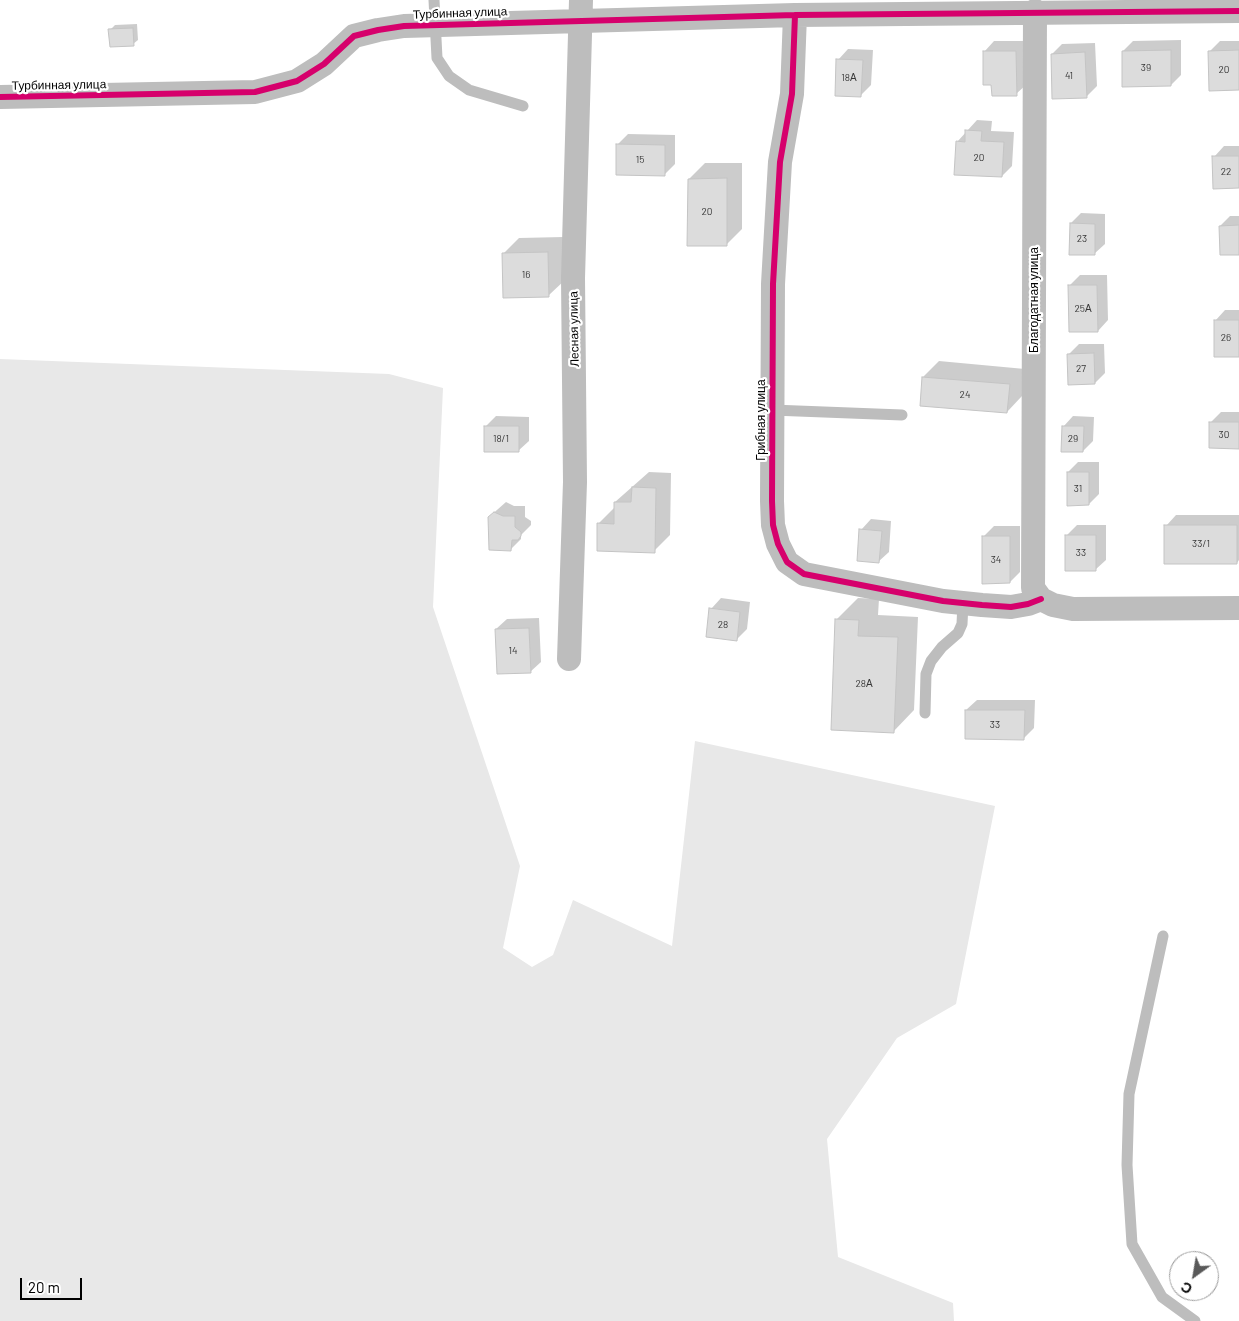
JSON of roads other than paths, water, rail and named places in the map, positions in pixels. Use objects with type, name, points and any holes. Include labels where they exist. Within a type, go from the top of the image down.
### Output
[{"type":"street","name":"Турбинная улица","points":[[0,97],[256,92],[297,81],[324,64],[354,36],[378,30],[580,10],[795,15],[1035,11],[1239,11]]},
{"type":"street","name":"Лесная улица","points":[[569,659],[576,482],[573,278],[580,10]]},
{"type":"street","name":"Благодатная улица","points":[[1035,11],[1037,594]]},
{"type":"street","name":"Грибная улица","points":[[795,15],[792,94],[780,162],[773,284],[773,526],[778,544],[787,562],[804,574],[963,603],[1011,607],[1028,604],[1037,594]]},
{"type":"street","points":[[1037,594],[1054,605],[1073,609],[1239,608]]},
{"type":"lane","points":[[434,0],[437,58],[449,76],[469,90],[523,106]]},
{"type":"lane","points":[[772,410],[902,414]]},
{"type":"lane","points":[[925,713],[926,674],[937,654],[958,633],[962,624],[963,603]]},
{"type":"lane","points":[[1163,936],[1129,1094],[1127,1165],[1132,1244],[1162,1297],[1195,1321]]}]
